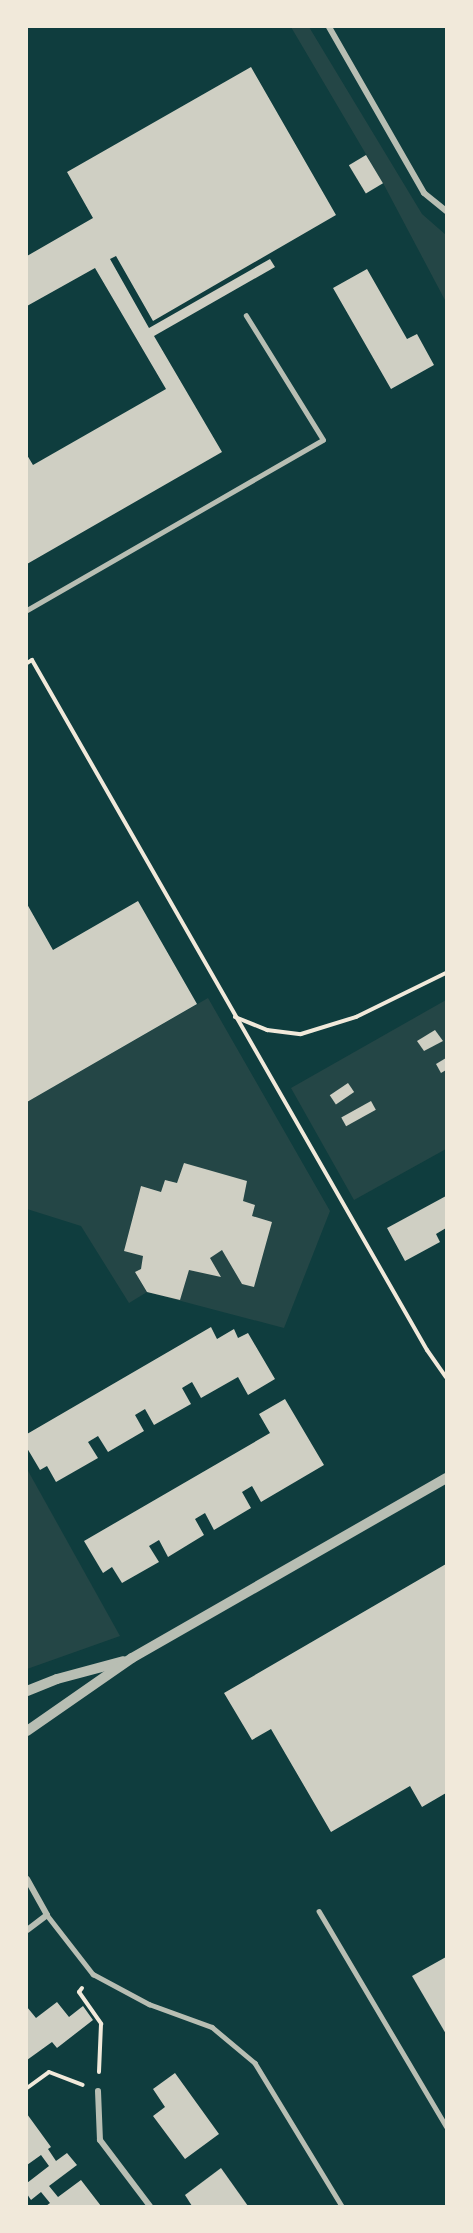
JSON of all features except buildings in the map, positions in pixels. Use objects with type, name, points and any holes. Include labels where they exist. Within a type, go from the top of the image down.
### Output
[{"type":"street","points":[[329,27],[424,193],[446,211]]},
{"type":"street","points":[[27,1731],[132,1658],[446,1478]]},
{"type":"street","points":[[27,1692],[57,1679],[132,1658]]},
{"type":"street","points":[[27,1879],[47,1915],[27,1930]]},
{"type":"street","points":[[98,2091],[100,2140],[150,2206]]},
{"type":"lane","points":[[27,609],[322,440],[246,316]]},
{"type":"lane","points":[[319,1911],[446,2126]]},
{"type":"lane","points":[[47,1915],[93,1974],[149,2004],[212,2027],[255,2063],[342,2206]]},
{"type":"path","points":[[27,663],[32,660],[426,1350],[446,1377]]},
{"type":"path","points":[[235,1017],[267,1030],[301,1034],[356,1017],[446,973]]},
{"type":"path","points":[[27,2088],[49,2072],[98,2091],[100,2024],[79,1992],[93,1974]]},
{"type":"shaded area","points":[[291,27],[309,27],[422,214],[446,235],[446,302],[383,183]]},
{"type":"shaded area","points":[[208,998],[330,1211],[284,1328],[147,1292],[129,1303],[81,1226],[27,1209],[27,1102]]},
{"type":"shaded area","points":[[446,1000],[446,1149],[354,1200],[291,1088]]},
{"type":"shaded area","points":[[27,1469],[120,1636],[27,1669]]}]
